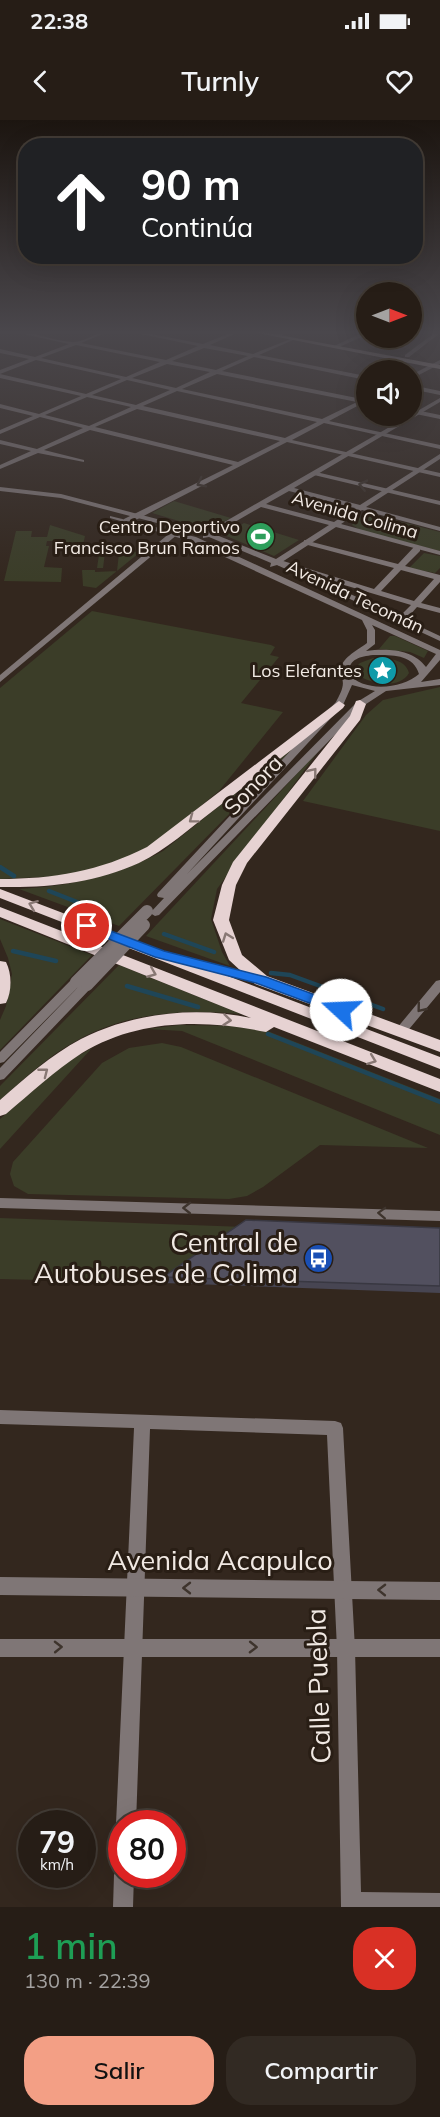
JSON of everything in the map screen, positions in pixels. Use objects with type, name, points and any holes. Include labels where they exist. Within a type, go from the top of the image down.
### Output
[{"type":"highway","points":[[261,980],[235,957],[221,920],[229,885],[240,862],[356,717],[360,704]]},
{"type":"highway","points":[[0,883],[27,884],[62,881],[91,875],[134,860],[152,850],[292,744],[339,705]]},
{"type":"highway","points":[[0,893],[440,1063]]},
{"type":"highway","points":[[0,912],[440,1086]]},
{"type":"highway","points":[[159,954],[261,980],[440,1046]]},
{"type":"highway","points":[[0,966],[3,973],[0,999]]},
{"type":"highway","points":[[0,1110],[45,1070],[65,1057],[108,1034],[138,1025],[196,1018],[230,1020],[260,1025],[322,1041]]},
{"type":"street","points":[[33,414],[239,464]]},
{"type":"street","points":[[0,432],[43,414]]},
{"type":"street","points":[[0,467],[120,414]]},
{"type":"street","points":[[170,414],[440,475]]},
{"type":"street","points":[[287,414],[440,447]]},
{"type":"street","points":[[127,521],[338,414]]},
{"type":"street","points":[[193,539],[210,534],[396,426]]},
{"type":"street","points":[[0,442],[82,461]]},
{"type":"street","points":[[266,572],[276,562],[440,456]]},
{"type":"street","points":[[316,474],[440,503]]},
{"type":"street","name":"Avenida Tecomán","points":[[0,489],[44,492],[210,534],[276,562],[440,640]]},
{"type":"street","name":"Avenida Colima","points":[[290,489],[440,529]]},
{"type":"street","name":"Avenida Tecomán","points":[[18,491],[193,539],[365,618],[381,637],[440,654]]},
{"type":"street","name":"Avenida Colima","points":[[262,505],[440,554]]},
{"type":"street","points":[[0,679],[174,534]]},
{"type":"street","points":[[307,542],[440,578],[400,621],[355,656]]},
{"type":"street","points":[[375,592],[417,549]]},
{"type":"street","points":[[276,562],[440,611]]},
{"type":"street","points":[[365,618],[371,630],[381,637]]},
{"type":"street","points":[[355,656],[376,652],[396,653],[418,662],[423,668],[424,675]]},
{"type":"street","points":[[414,685],[440,654]]},
{"type":"street","name":"Sonora","points":[[355,656],[344,666],[343,671],[347,677],[361,686],[382,690],[440,682]]},
{"type":"street","name":"Sonora","points":[[151,912],[339,705],[348,685],[347,677]]},
{"type":"street","name":"Sonora","points":[[151,912],[360,704],[382,690]]},
{"type":"street","points":[[0,1076],[82,984],[151,912]]},
{"type":"street","points":[[0,1059],[82,984]]},
{"type":"street","points":[[401,1031],[440,984]]},
{"type":"street","points":[[0,1203],[440,1216]]},
{"type":"street","points":[[0,1418],[142,1423],[127,1810]]},
{"type":"street","name":"Calle Puebla","points":[[142,1423],[335,1428],[346,1648],[351,1905]]},
{"type":"street","name":"Avenida Acapulco","points":[[0,1586],[440,1591]]},
{"type":"street","points":[[0,1648],[134,1646],[440,1648]]},
{"type":"street","points":[[123,1907],[124,1888]]},
{"type":"street","points":[[351,1905],[440,1903]]},
{"type":"green space","name":"Centro Deportivo Francisco Brun Ramos","points":[[174,501],[231,518],[209,530],[152,513]]},
{"type":"green space","points":[[375,515],[440,532],[440,551],[362,531],[352,525],[357,518]]},
{"type":"green space","name":"Centro Deportivo Francisco Brun Ramos","points":[[244,523],[299,540],[274,556],[224,535]]},
{"type":"green space","points":[[50,525],[85,536],[83,545],[52,545],[53,541],[47,541],[46,546],[49,546],[44,567],[62,568],[61,582],[4,581],[16,531],[32,531],[31,537],[47,537]]},
{"type":"green space","points":[[101,541],[139,553],[117,571],[119,553],[105,553],[103,568],[97,568]]},
{"type":"green space","points":[[424,553],[440,556],[440,568],[435,573],[409,568]]},
{"type":"green space","points":[[82,570],[117,571],[96,588],[83,586]]},
{"type":"green space","points":[[92,611],[275,647],[270,655],[279,657],[241,703],[283,712],[219,791],[158,841],[112,864],[62,876],[0,879],[0,688]]},
{"type":"green space","points":[[390,636],[395,636],[428,651],[424,658],[410,652],[379,649]]},
{"type":"green space","points":[[373,658],[389,659],[404,664],[409,673],[399,681],[385,684],[358,675],[356,667]]},
{"type":"green space","points":[[440,687],[440,831],[303,801],[366,715],[383,700]]},
{"type":"green space","points":[[301,741],[119,926],[19,889],[93,878],[146,860],[163,851]]},
{"type":"green space","points":[[320,749],[217,889],[211,919],[222,952],[230,966],[146,936]]},
{"type":"green space","points":[[0,919],[92,955],[0,1050],[0,1020],[6,1006],[12,974],[0,939]]},
{"type":"green space","points":[[119,965],[241,1014],[199,1012],[156,1015],[135,1018],[95,1031],[36,1068],[0,1100],[0,1086]]},
{"type":"green space","points":[[179,1025],[241,1026],[270,1032],[440,1099],[440,1135],[182,1031],[147,1029]]},
{"type":"green space","points":[[162,1043],[181,1047],[428,1148],[320,1145],[263,1187],[247,1196],[229,1199],[28,1194],[14,1186],[10,1174],[13,1162],[102,1063],[129,1048]]},
{"type":"green space","points":[[92,1048],[0,1149],[0,1119],[65,1063]]},
{"type":"green space","points":[[0,1218],[245,1227],[164,1283],[0,1279]]},
{"type":"building","name":"Central de Autobuses de Colima","points":[[246,1220],[440,1228],[440,1286],[163,1277]]},
{"type":"waterway","points":[[0,867],[14,876]]},
{"type":"waterway","points":[[49,891],[105,913]]},
{"type":"waterway","points":[[164,934],[214,952]]},
{"type":"waterway","points":[[13,951],[56,961]]},
{"type":"waterway","points":[[271,973],[290,975],[383,1009]]},
{"type":"waterway","points":[[127,986],[198,1007]]},
{"type":"waterway","points":[[268,1034],[440,1102]]},
{"type":"place","name":"Centro Deportivo Francisco Brun Ramos","points":[[261,537]]},
{"type":"place","name":"Los Elefantes","points":[[383,671]]},
{"type":"place","name":"Central de Autobuses de Colima","points":[[319,1259]]},
{"type":"route","points":[[87,926],[159,954],[261,980],[341,1010]]}]
